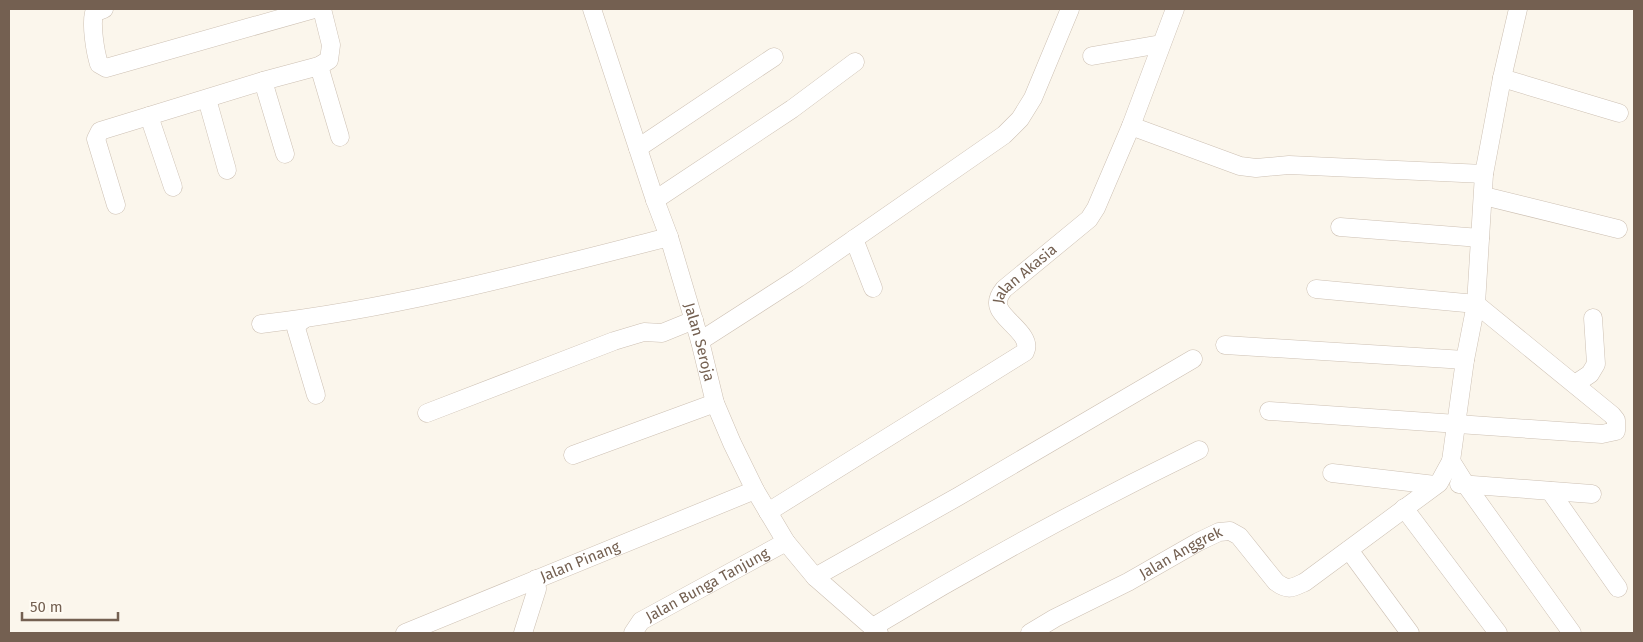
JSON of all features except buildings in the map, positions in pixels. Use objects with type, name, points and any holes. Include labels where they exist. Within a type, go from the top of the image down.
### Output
[{"type":"street","points":[[104,9],[94,13],[93,23],[96,56],[99,64],[106,68],[314,9]]},
{"type":"street","points":[[116,206],[96,139],[100,130],[319,66],[329,60],[331,51],[322,9]]},
{"type":"street","points":[[700,341],[798,278],[1004,135],[1020,118],[1033,98],[1070,9]]},
{"type":"street","name":"Jalan Akasia","points":[[768,512],[1025,352],[1027,348],[1025,340],[999,308],[999,296],[1004,288],[1090,219],[1131,126],[1175,9]]},
{"type":"street","points":[[1437,484],[1452,461],[1465,360],[1476,304],[1484,174],[1502,78],[1518,9]]},
{"type":"street","name":"Jalan Seroja","points":[[597,11],[638,148],[670,237],[700,341],[715,403],[755,490],[786,542],[815,577],[876,630]]},
{"type":"street","points":[[1092,56],[1162,44]]},
{"type":"street","points":[[638,148],[774,57]]},
{"type":"street","points":[[656,200],[792,109],[855,62]]},
{"type":"street","points":[[319,66],[340,137]]},
{"type":"street","points":[[1502,78],[1619,113]]},
{"type":"street","points":[[263,81],[285,154]]},
{"type":"street","points":[[207,99],[227,170]]},
{"type":"street","points":[[149,116],[172,187]]},
{"type":"street","points":[[1131,126],[1240,166],[1256,168],[1289,165],[1484,174]]},
{"type":"street","points":[[1484,196],[1618,229]]},
{"type":"street","points":[[1340,227],[1480,238]]},
{"type":"street","points":[[261,324],[304,319],[416,300],[670,237]]},
{"type":"street","points":[[854,239],[873,288]]},
{"type":"street","points":[[1269,411],[1602,434],[1616,431],[1615,418],[1476,304],[1316,289]]},
{"type":"street","points":[[1575,384],[1590,374],[1596,364],[1593,318]]},
{"type":"street","points":[[304,319],[296,328],[316,395]]},
{"type":"street","points":[[427,413],[614,341],[644,332],[662,333],[694,320]]},
{"type":"street","points":[[1225,345],[1465,360]]},
{"type":"street","points":[[815,577],[1193,360]]},
{"type":"street","points":[[573,455],[715,403]]},
{"type":"street","points":[[876,630],[950,581],[1199,450]]},
{"type":"street","points":[[1452,461],[1466,485],[1572,633]]},
{"type":"street","points":[[1332,473],[1437,484],[1592,494]]},
{"type":"street","name":"Jalan Anggrek","points":[[1030,633],[1054,618],[1128,582],[1198,542],[1220,532],[1230,531],[1239,536],[1276,582],[1283,588],[1293,588],[1305,582],[1437,484]]},
{"type":"street","name":"Jalan Pinang","points":[[405,633],[755,490]]},
{"type":"street","points":[[1550,491],[1618,588]]},
{"type":"street","points":[[1404,508],[1498,633]]},
{"type":"street","name":"Jalan Bunga Tanjung","points":[[633,633],[636,626],[642,621],[786,542]]},
{"type":"street","points":[[1349,550],[1410,633]]},
{"type":"street","points":[[523,633],[537,590],[536,578]]}]
